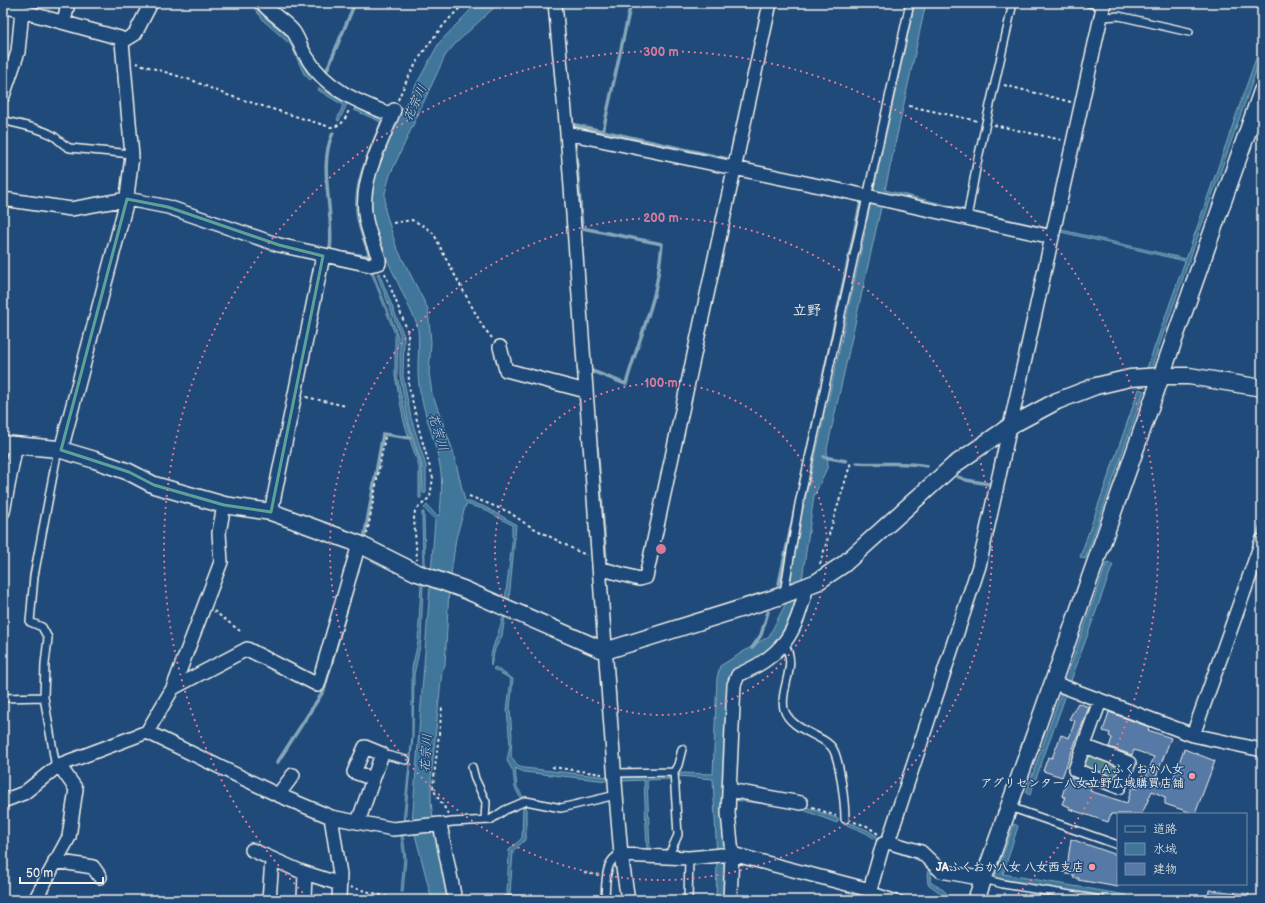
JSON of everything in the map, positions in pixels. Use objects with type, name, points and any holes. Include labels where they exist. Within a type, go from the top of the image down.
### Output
[{"type":"street","points":[[64,22],[68,3]]},
{"type":"street","points":[[122,42],[135,34],[151,3]]},
{"type":"street","points":[[3,199],[71,209],[127,199],[168,207],[279,246],[370,265],[379,263],[380,259],[370,234],[365,213],[365,196],[370,173],[393,113],[353,100],[326,82],[306,57],[293,31],[270,13],[262,3]]},
{"type":"street","points":[[556,3],[616,795],[621,855],[628,900]]},
{"type":"street","points":[[598,562],[639,579],[646,577],[770,3]]},
{"type":"street","points":[[3,6],[120,38],[122,42],[132,154],[127,199],[59,450]]},
{"type":"street","points":[[888,842],[979,566],[1103,9]]},
{"type":"street","points":[[3,96],[18,52],[22,11]]},
{"type":"street","points":[[976,900],[1261,96]]},
{"type":"street","points":[[567,133],[869,196],[1052,237]]},
{"type":"street","points":[[271,512],[323,256]]},
{"type":"street","points":[[500,347],[506,370],[586,391]]},
{"type":"street","points":[[3,512],[10,444],[59,450],[129,472],[154,485],[224,505],[271,512],[362,546],[414,572],[463,589],[605,651],[784,595],[812,584],[844,564],[954,465],[1010,426],[1057,400],[1096,386],[1130,378],[1162,376],[1189,376],[1262,388]]},
{"type":"street","points":[[3,801],[24,793],[57,766],[147,732],[173,688],[221,562],[219,533],[224,505]]},
{"type":"street","points":[[1193,735],[1262,541]]},
{"type":"street","points":[[173,688],[247,649],[318,685],[362,546]]},
{"type":"street","points":[[730,900],[732,854],[728,813],[734,685],[738,675],[758,667],[784,644],[790,636],[812,584]]},
{"type":"street","points":[[1054,683],[1193,735],[1262,750]]},
{"type":"street","points":[[1084,746],[1100,701]]},
{"type":"street","points":[[147,732],[278,795],[331,817],[393,829],[446,823],[455,900]]},
{"type":"street","points":[[358,822],[372,788],[373,779],[382,754],[365,747],[354,772],[373,779]]},
{"type":"street","points":[[39,899],[55,861],[69,837],[76,788],[57,766]]},
{"type":"street","points":[[278,795],[293,775]]},
{"type":"street","points":[[729,790],[792,800],[801,804]]},
{"type":"street","points":[[331,817],[340,874],[339,900]]},
{"type":"street","points":[[621,855],[689,858],[732,854],[869,895],[879,853],[883,844],[888,842],[921,852],[940,871],[984,879]]},
{"type":"street","points":[[252,850],[272,860],[305,873],[340,884]]},
{"type":"street","points":[[269,900],[272,860]]},
{"type":"street","points":[[55,861],[93,867],[100,877]]},
{"type":"street","points":[[304,900],[305,873]]},
{"type":"lane","points":[[784,595],[799,504],[869,196],[910,3]]},
{"type":"lane","points":[[967,218],[1013,3]]},
{"type":"lane","points":[[1089,3],[1119,16],[1189,32]]},
{"type":"lane","points":[[3,120],[44,132],[53,136],[63,145],[70,148],[132,154]]},
{"type":"lane","points":[[57,766],[44,697],[45,664],[48,638],[42,627],[30,622],[34,576],[59,450]]},
{"type":"lane","points":[[784,644],[790,667],[784,694],[785,711],[788,717],[795,724],[833,748],[837,760],[845,806],[845,819]]},
{"type":"lane","points":[[3,698],[44,697]]},
{"type":"lane","points":[[668,857],[678,835],[674,772],[678,765],[682,749]]},
{"type":"lane","points":[[382,754],[406,760]]},
{"type":"lane","points":[[472,767],[475,779],[486,802],[485,820]]},
{"type":"lane","points":[[615,773],[674,772]]},
{"type":"lane","points":[[446,823],[490,820],[505,810],[526,801],[562,808],[616,795]]},
{"type":"lane","points":[[1010,807],[1117,845]]},
{"type":"lane","points":[[605,900],[607,876],[612,860],[615,856],[621,855]]},
{"type":"lane","points":[[688,900],[689,858]]},
{"type":"lane","points":[[984,879],[1003,884],[1101,900]]},
{"type":"lane","points":[[869,895],[900,900]]},
{"type":"lane","points":[[507,900],[551,900]]},
{"type":"path","points":[[393,113],[404,84],[433,36],[465,3]]},
{"type":"path","points":[[124,62],[136,63],[177,75],[224,94],[330,127],[339,126],[343,123],[353,100]]},
{"type":"path","points":[[995,83],[1082,104]]},
{"type":"path","points":[[393,223],[412,220],[424,226],[434,234],[483,327],[500,347]]},
{"type":"path","points":[[380,259],[408,332],[409,387],[433,478],[430,497],[416,511],[414,518],[418,555],[414,572]]},
{"type":"path","points":[[295,397],[305,397],[346,406]]},
{"type":"path","points":[[362,546],[385,437]]},
{"type":"path","points":[[812,584],[820,566],[852,462]]},
{"type":"path","points":[[469,496],[510,512],[526,524],[598,562]]},
{"type":"path","points":[[205,604],[240,631]]},
{"type":"path","points":[[442,708],[433,786],[435,795],[444,806],[446,823]]},
{"type":"path","points":[[552,767],[604,774],[615,773]]},
{"type":"path","points":[[584,873],[607,876]]},
{"type":"path","points":[[340,884],[392,898]]},
{"type":"highlighted area","points":[[127,199],[168,207],[279,245],[323,256],[271,512],[224,505],[154,485],[129,472],[61,450]]},
{"type":"green space","points":[[1088,754],[1121,766],[1116,780],[1083,770],[1082,765]]},
{"type":"water","points":[[250,3],[254,3],[267,19],[292,40],[307,73],[312,78],[310,80],[304,74],[291,45],[265,22]]},
{"type":"water","name":"花宗川","points":[[477,3],[499,3],[455,44],[445,56],[390,175],[385,193],[385,210],[396,246],[428,309],[431,342],[429,373],[432,393],[453,451],[465,501],[483,506],[516,525],[509,600],[505,600],[512,544],[512,525],[483,509],[466,504],[456,538],[449,589],[445,665],[442,671],[431,778],[433,819],[450,900],[432,900],[412,823],[435,520],[424,508],[427,505],[436,515],[440,515],[442,490],[441,472],[438,456],[423,406],[419,385],[419,339],[417,324],[377,238],[370,202],[374,177],[400,114],[439,43]]},
{"type":"water","points":[[915,3],[926,3],[885,190],[963,209],[962,211],[884,194],[827,449],[828,466],[814,496],[802,580],[786,636],[758,663],[737,671],[725,794],[798,804],[839,819],[837,823],[798,808],[725,799],[728,900],[716,900],[717,859],[713,779],[679,776],[680,773],[713,774],[717,678],[720,666],[769,636],[787,601],[800,522],[865,233],[863,231],[867,220]]},
{"type":"water","points":[[1262,41],[1262,54],[1151,369],[1147,368],[1185,261],[1061,232],[1062,230],[1186,259]]},
{"type":"water","points":[[319,88],[347,104],[339,121],[337,120],[343,105],[318,90]]},
{"type":"water","points":[[355,107],[383,121],[364,173],[372,256],[369,257],[358,223],[356,200],[359,178],[380,123],[379,121],[354,110]]},
{"type":"water","points":[[975,212],[1048,228],[1047,230],[974,215]]},
{"type":"water","points":[[328,262],[372,270],[395,328],[398,337],[397,376],[407,422],[421,466],[421,498],[419,498],[419,467],[404,422],[395,376],[395,334],[371,272],[328,264]]},
{"type":"water","points":[[379,273],[404,336],[403,376],[411,418],[426,466],[426,493],[423,493],[422,465],[409,424],[400,376],[400,334],[377,274]]},
{"type":"water","points":[[1139,389],[1144,391],[1085,559],[1080,557]]},
{"type":"water","points":[[422,512],[424,512],[425,566],[423,566]]},
{"type":"water","points":[[1107,562],[1113,564],[1030,795],[1026,793]]},
{"type":"water","points":[[421,583],[423,583],[421,641],[414,675],[413,736],[405,822],[403,822],[412,737],[412,668],[418,642]]},
{"type":"water","points":[[503,617],[505,617],[502,636],[495,649],[491,666],[491,655]]},
{"type":"water","points":[[495,667],[513,679],[510,709],[512,735],[511,756],[518,766],[524,768],[608,777],[608,781],[524,772],[515,768],[517,787],[523,797],[521,799],[515,788],[513,771],[507,761],[510,745],[507,710],[511,679],[493,669]]},
{"type":"water","points":[[669,776],[669,779],[647,780],[650,850],[647,851],[644,780],[622,781],[621,777]]},
{"type":"water","points":[[526,806],[526,839],[513,851],[510,894],[507,893],[509,850],[522,838],[523,807]]},
{"type":"water","points":[[843,820],[867,830],[880,838],[878,841],[866,833],[842,823]]},
{"type":"water","points":[[1014,824],[1018,826],[1003,874],[1126,895],[1126,900],[1006,881],[995,877]]},
{"type":"water","points":[[403,835],[406,858],[403,892],[401,892],[404,858],[401,836]]},
{"type":"water","points":[[889,846],[918,856],[932,867],[930,882],[942,889],[954,900],[950,900],[928,884],[927,875],[929,867],[925,863],[888,849]]},
{"type":"building","points":[[1078,703],[1089,707],[1062,777],[1043,771],[1048,757],[1052,758],[1061,735],[1069,738],[1075,721],[1069,719]]},
{"type":"building","points":[[1109,712],[1149,727],[1148,730],[1171,738],[1155,779],[1171,785],[1184,749],[1215,761],[1195,813],[1165,804],[1165,797],[1152,791],[1142,813],[1111,814],[1108,822],[1069,809],[1070,807],[1062,804],[1065,797],[1062,796],[1068,777],[1092,785],[1090,791],[1127,803],[1132,787],[1138,789],[1142,775],[1146,777],[1154,757],[1134,750],[1132,755],[1109,747],[1112,738],[1109,736],[1110,733],[1103,731]]},
{"type":"building","name":"JAふくおか八女 八女西支店","points":[[1071,839],[1117,855],[1118,887],[1078,880],[1079,878],[1073,878],[1074,875],[1066,874]]},
{"type":"building","points":[[1209,890],[1249,894],[1248,900],[1208,900]]},
{"type":"waterway","points":[[326,72],[355,3]]},
{"type":"waterway","points":[[603,131],[631,3]]},
{"type":"waterway","points":[[571,124],[728,159]]},
{"type":"waterway","points":[[328,250],[330,250],[331,236],[326,160],[328,146],[333,133]]},
{"type":"waterway","points":[[575,140],[582,228],[662,244],[655,292],[626,384],[592,371],[591,377]]},
{"type":"waterway","points":[[773,590],[778,588],[861,201]]},
{"type":"waterway","points":[[346,253],[365,256],[370,255]]},
{"type":"waterway","points":[[364,539],[383,434],[410,438]]},
{"type":"waterway","points":[[597,447],[606,559]]},
{"type":"waterway","points":[[824,457],[846,461]]},
{"type":"waterway","points":[[857,463],[910,464],[927,466]]},
{"type":"waterway","points":[[956,476],[966,480],[989,484]]},
{"type":"waterway","points":[[1255,542],[1262,522]]},
{"type":"waterway","points":[[277,763],[324,690],[349,601]]},
{"type":"waterway","points":[[752,648],[761,635],[768,612]]},
{"type":"place","name":"ＪＡふくおか八女 アグリセンター八女立野広域購買店舗","points":[[1192,776]]},
{"type":"place","name":"JAふくおか八女 八女西支店","points":[[1092,867]]},
{"type":"district","name":"立野","points":[[807,310]]}]
